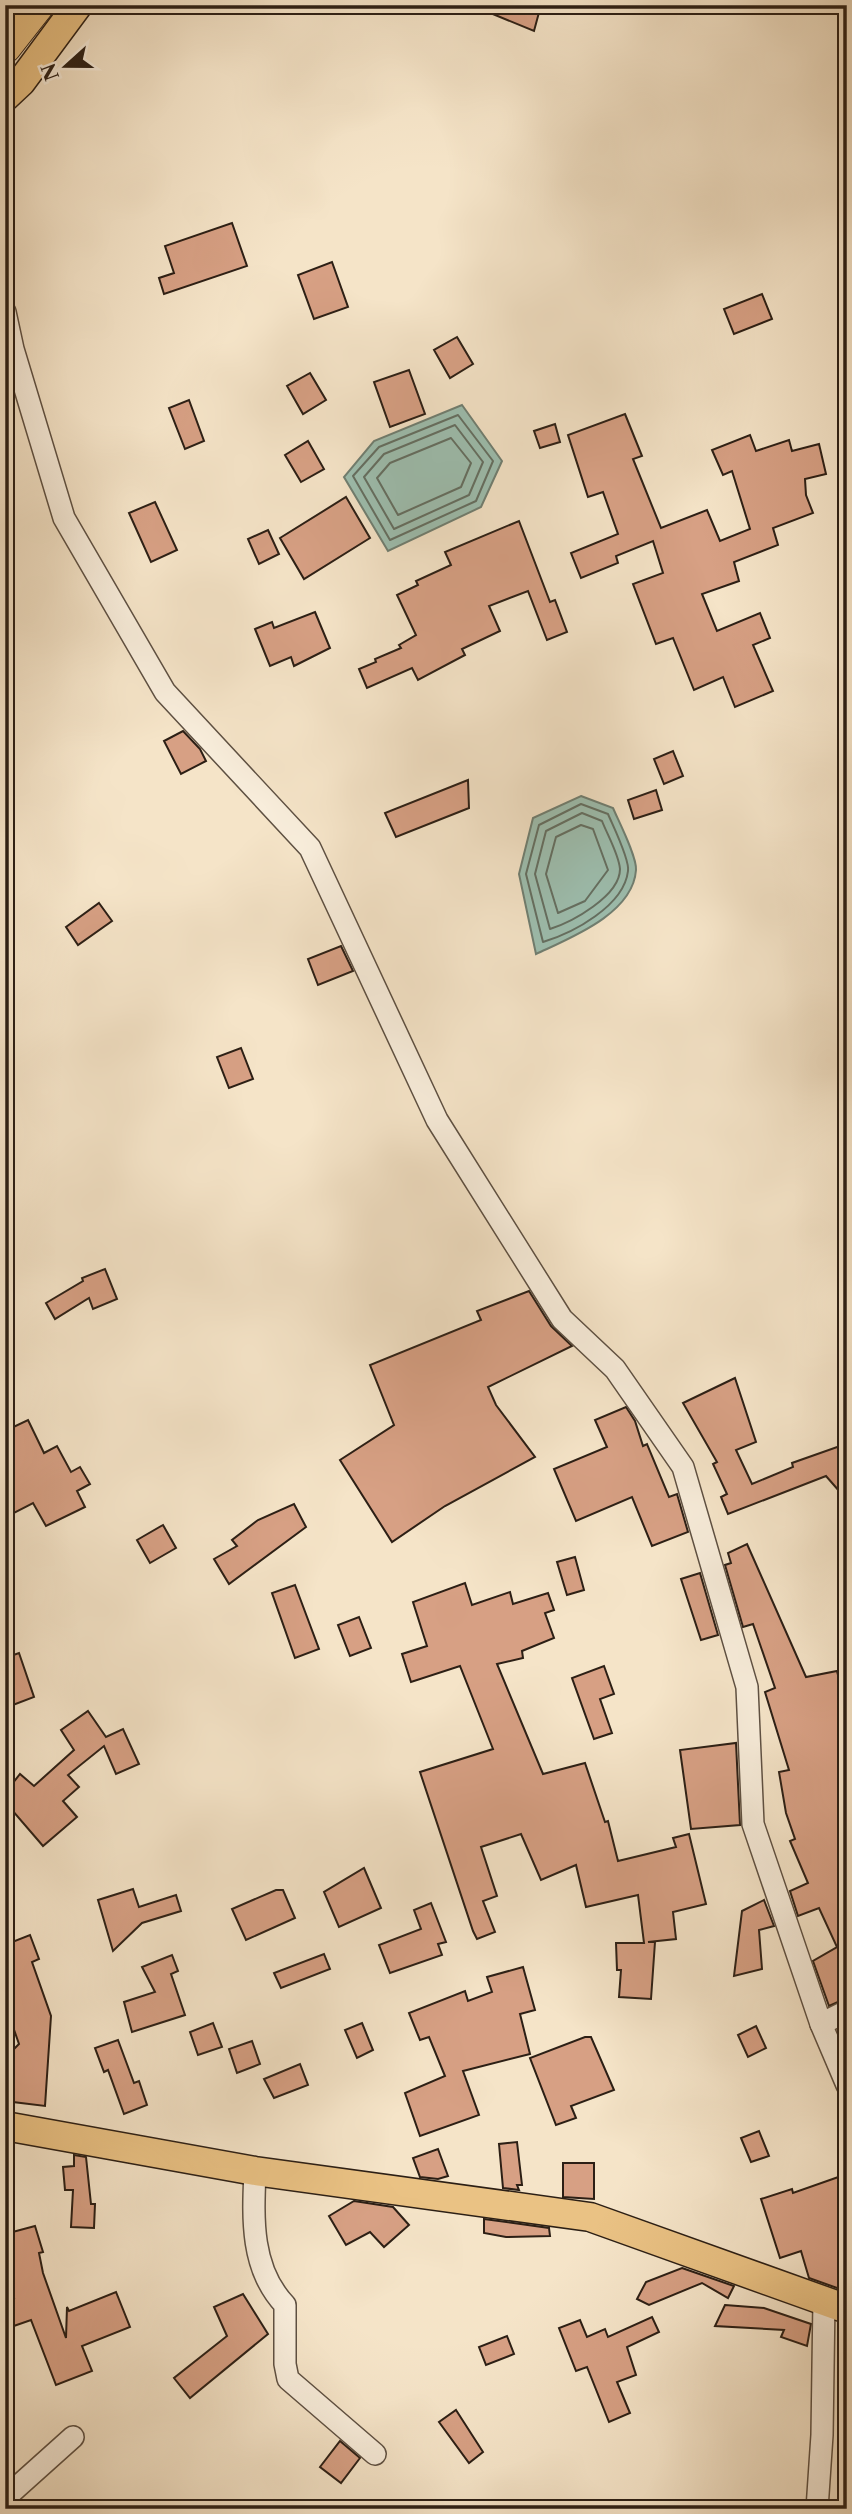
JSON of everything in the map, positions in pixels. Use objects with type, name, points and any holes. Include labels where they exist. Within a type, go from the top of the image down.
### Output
[{"type":"highway","points":[[5,47],[38,5]]},
{"type":"main road","points":[[5,97],[21,82],[78,5]]},
{"type":"main road","points":[[5,2126],[255,2171],[590,2217],[835,2304]]},
{"type":"street","points":[[5,313],[13,349],[64,517],[165,692],[310,848],[437,1120],[562,1319],[615,1369],[683,1467],[747,1687],[753,1824],[821,2024],[847,2085]]},
{"type":"street","points":[[821,2024],[847,2011]]},
{"type":"street","points":[[255,2171],[253,2225],[258,2256],[275,2294],[285,2305],[285,2364],[288,2379],[375,2454]]},
{"type":"street","points":[[817,2509],[835,2304]]},
{"type":"street","points":[[5,2498],[73,2437]]},
{"type":"water","points":[[462,405],[502,461],[481,507],[388,551],[344,477],[374,441]]},
{"type":"water","points":[[581,796],[613,808],[636,864],[632,886],[624,899],[598,923],[536,954],[519,874],[533,818]]},
{"type":"building","points":[[471,5],[541,5],[534,31]]},
{"type":"building","points":[[232,223],[247,266],[164,294],[159,278],[174,273],[165,246]]},
{"type":"building","points":[[332,262],[348,307],[314,319],[298,275]]},
{"type":"building","points":[[762,294],[772,319],[734,334],[724,309]]},
{"type":"building","points":[[457,337],[473,364],[450,378],[434,350]]},
{"type":"building","points":[[409,370],[425,414],[390,427],[374,382]]},
{"type":"building","points":[[310,373],[326,400],[303,414],[287,386]]},
{"type":"building","points":[[189,400],[204,441],[185,449],[169,408]]},
{"type":"building","points":[[625,414],[642,456],[633,459],[661,528],[707,510],[720,541],[750,529],[732,471],[723,475],[712,450],[750,435],[756,451],[789,440],[792,451],[819,444],[826,474],[805,479],[806,495],[813,513],[773,528],[778,545],[734,562],[739,581],[702,594],[717,631],[760,613],[770,638],[753,645],[773,691],[735,707],[723,677],[694,690],[673,638],[656,644],[633,584],[663,573],[653,541],[616,556],[618,563],[581,578],[571,553],[618,534],[603,492],[588,497],[568,435]]},
{"type":"building","points":[[555,424],[560,442],[540,448],[534,431]]},
{"type":"building","points":[[308,441],[324,469],[301,482],[285,455]]},
{"type":"building","points":[[346,497],[370,538],[304,579],[280,538]]},
{"type":"building","points":[[155,502],[177,550],[151,562],[129,513]]},
{"type":"building","points":[[519,521],[550,602],[555,600],[567,632],[547,640],[528,591],[489,606],[500,631],[462,649],[465,655],[418,680],[412,668],[367,688],[359,669],[401,648],[399,645],[416,635],[397,595],[418,585],[416,581],[451,565],[445,552]]},
{"type":"building","points":[[268,530],[279,554],[259,564],[248,539]]},
{"type":"building","points":[[315,612],[330,648],[294,666],[291,657],[270,666],[255,629],[272,622],[274,628]]},
{"type":"building","points":[[183,731],[200,749],[206,761],[181,774],[164,741]]},
{"type":"building","points":[[673,751],[683,776],[664,784],[654,759]]},
{"type":"building","points":[[468,780],[469,808],[396,837],[385,813]]},
{"type":"building","points":[[656,790],[662,810],[634,819],[628,800]]},
{"type":"building","points":[[99,903],[112,921],[78,945],[66,927]]},
{"type":"building","points":[[341,946],[353,971],[318,985],[308,959]]},
{"type":"building","points":[[241,1048],[253,1079],[229,1088],[217,1057]]},
{"type":"building","points":[[105,1269],[117,1299],[93,1309],[89,1298],[55,1319],[46,1303],[83,1281],[82,1278]]},
{"type":"building","points":[[529,1291],[551,1326],[572,1346],[488,1387],[496,1405],[535,1457],[445,1506],[392,1542],[340,1460],[394,1425],[370,1365],[481,1320],[477,1311]]},
{"type":"building","points":[[735,1378],[756,1442],[736,1450],[752,1484],[793,1467],[792,1463],[840,1446],[847,1463],[847,1500],[826,1476],[728,1514],[721,1497],[727,1494],[713,1464],[717,1462],[683,1403]]},
{"type":"building","points":[[626,1407],[635,1421],[643,1446],[647,1444],[669,1497],[677,1494],[688,1532],[652,1546],[632,1497],[576,1521],[554,1469],[607,1447],[595,1420]]},
{"type":"building","points":[[28,1420],[44,1453],[57,1446],[71,1472],[80,1467],[90,1484],[77,1491],[85,1507],[46,1526],[33,1503],[14,1513],[5,1494],[5,1431]]},
{"type":"building","points":[[294,1504],[306,1527],[229,1584],[214,1559],[237,1546],[232,1540],[258,1520]]},
{"type":"building","points":[[163,1525],[176,1548],[150,1563],[137,1540]]},
{"type":"building","points":[[747,1544],[806,1677],[837,1671],[844,1699],[839,1700],[847,1720],[847,1998],[829,2006],[813,1961],[837,1947],[819,1908],[798,1916],[790,1891],[808,1883],[790,1841],[795,1839],[786,1813],[779,1772],[789,1770],[765,1692],[775,1688],[753,1624],[743,1627],[725,1565],[731,1563],[728,1553]]},
{"type":"building","points":[[575,1557],[584,1590],[567,1595],[557,1562]]},
{"type":"building","points":[[700,1573],[718,1635],[701,1640],[681,1579]]},
{"type":"building","points":[[465,1583],[472,1605],[510,1592],[513,1604],[548,1593],[554,1610],[545,1613],[554,1638],[522,1651],[523,1658],[497,1664],[543,1774],[585,1763],[605,1822],[608,1821],[618,1861],[676,1847],[673,1838],[689,1834],[706,1904],[673,1912],[676,1939],[648,1942],[655,1942],[651,1999],[619,1997],[621,1970],[617,1970],[616,1943],[644,1943],[638,1895],[586,1907],[576,1865],[541,1880],[521,1834],[481,1847],[497,1896],[483,1901],[495,1932],[477,1939],[473,1931],[420,1772],[493,1749],[460,1666],[411,1682],[402,1654],[427,1646],[413,1602]]},
{"type":"building","points":[[295,1585],[319,1649],[295,1658],[272,1593]]},
{"type":"building","points":[[359,1617],[371,1648],[350,1656],[338,1625]]},
{"type":"building","points":[[19,1653],[34,1697],[5,1708],[5,1658]]},
{"type":"building","points":[[604,1666],[614,1694],[600,1699],[612,1733],[594,1739],[572,1678]]},
{"type":"building","points":[[88,1711],[106,1737],[123,1729],[139,1764],[116,1774],[104,1746],[68,1775],[79,1787],[63,1801],[77,1817],[43,1846],[5,1802],[5,1793],[20,1774],[34,1786],[74,1750],[61,1730]]},
{"type":"building","points":[[736,1743],[740,1825],[691,1829],[680,1750]]},
{"type":"building","points":[[364,1868],[381,1908],[339,1927],[324,1892]]},
{"type":"building","points":[[133,1889],[139,1907],[176,1895],[181,1911],[142,1923],[113,1951],[98,1900]]},
{"type":"building","points":[[276,1890],[283,1890],[295,1918],[246,1940],[232,1909]]},
{"type":"building","points":[[764,1900],[774,1926],[759,1930],[762,1969],[734,1976],[742,1911]]},
{"type":"building","points":[[431,1903],[446,1942],[438,1944],[442,1955],[390,1973],[379,1945],[421,1929],[414,1910]]},
{"type":"building","points":[[30,1935],[39,1959],[32,1962],[51,2016],[45,2106],[5,2101],[5,2058],[19,2044],[5,2004],[5,1958],[11,1955],[7,1944]]},
{"type":"building","points":[[324,1954],[330,1969],[281,1988],[274,1973]]},
{"type":"building","points":[[172,1955],[178,1971],[171,1974],[185,2015],[132,2032],[124,2002],[155,1992],[142,1967]]},
{"type":"building","points":[[523,1967],[535,2010],[520,2014],[530,2054],[463,2071],[479,2115],[420,2136],[405,2093],[445,2076],[429,2037],[420,2040],[409,2013],[465,1991],[468,2001],[492,1992],[487,1977]]},
{"type":"building","points":[[213,2023],[222,2047],[198,2055],[190,2032]]},
{"type":"building","points":[[362,2023],[373,2050],[357,2058],[345,2030]]},
{"type":"building","points":[[756,2026],[766,2048],[748,2057],[738,2035]]},
{"type":"building","points":[[591,2037],[614,2090],[571,2106],[576,2118],[556,2125],[530,2058]]},
{"type":"building","points":[[118,2040],[134,2083],[139,2081],[147,2105],[124,2114],[108,2070],[104,2072],[95,2048]]},
{"type":"building","points":[[252,2041],[260,2064],[237,2073],[229,2049]]},
{"type":"building","points":[[300,2064],[308,2085],[274,2098],[264,2079]]},
{"type":"building","points":[[759,2131],[769,2156],[751,2162],[741,2138]]},
{"type":"building","points":[[517,2142],[522,2185],[517,2185],[519,2190],[503,2188],[499,2144]]},
{"type":"building","points":[[438,2149],[448,2176],[438,2179],[420,2177],[413,2158]]},
{"type":"building","points":[[74,2155],[86,2157],[91,2204],[95,2204],[94,2228],[71,2227],[73,2190],[65,2190],[63,2167],[74,2166]]},
{"type":"building","points":[[563,2163],[594,2163],[594,2199],[563,2197]]},
{"type":"building","points":[[847,2174],[847,2285],[837,2288],[809,2278],[801,2251],[780,2258],[761,2199],[792,2189],[793,2193]]},
{"type":"building","points":[[354,2201],[393,2207],[409,2225],[384,2247],[370,2232],[346,2245],[329,2216]]},
{"type":"building","points":[[484,2219],[549,2228],[550,2236],[506,2237],[484,2233]]},
{"type":"building","points":[[35,2226],[43,2252],[39,2253],[43,2273],[66,2338],[67,2307],[69,2311],[116,2292],[130,2327],[82,2346],[92,2371],[56,2385],[31,2320],[5,2329],[5,2301],[14,2298],[5,2269],[5,2234]]},
{"type":"building","points":[[682,2268],[734,2286],[728,2298],[702,2283],[649,2305],[637,2299],[646,2282]]},
{"type":"building","points":[[243,2294],[268,2334],[190,2398],[174,2378],[227,2336],[214,2307]]},
{"type":"building","points":[[725,2305],[764,2308],[811,2324],[807,2346],[781,2337],[784,2330],[715,2326]]},
{"type":"building","points":[[652,2317],[659,2332],[627,2347],[636,2375],[617,2382],[630,2413],[609,2422],[587,2367],[576,2371],[559,2328],[580,2320],[587,2337],[605,2329],[608,2337]]},
{"type":"building","points":[[507,2336],[514,2354],[486,2365],[479,2347]]},
{"type":"building","points":[[456,2410],[483,2452],[469,2463],[439,2422]]},
{"type":"building","points":[[340,2441],[360,2458],[341,2483],[320,2467]]}]
